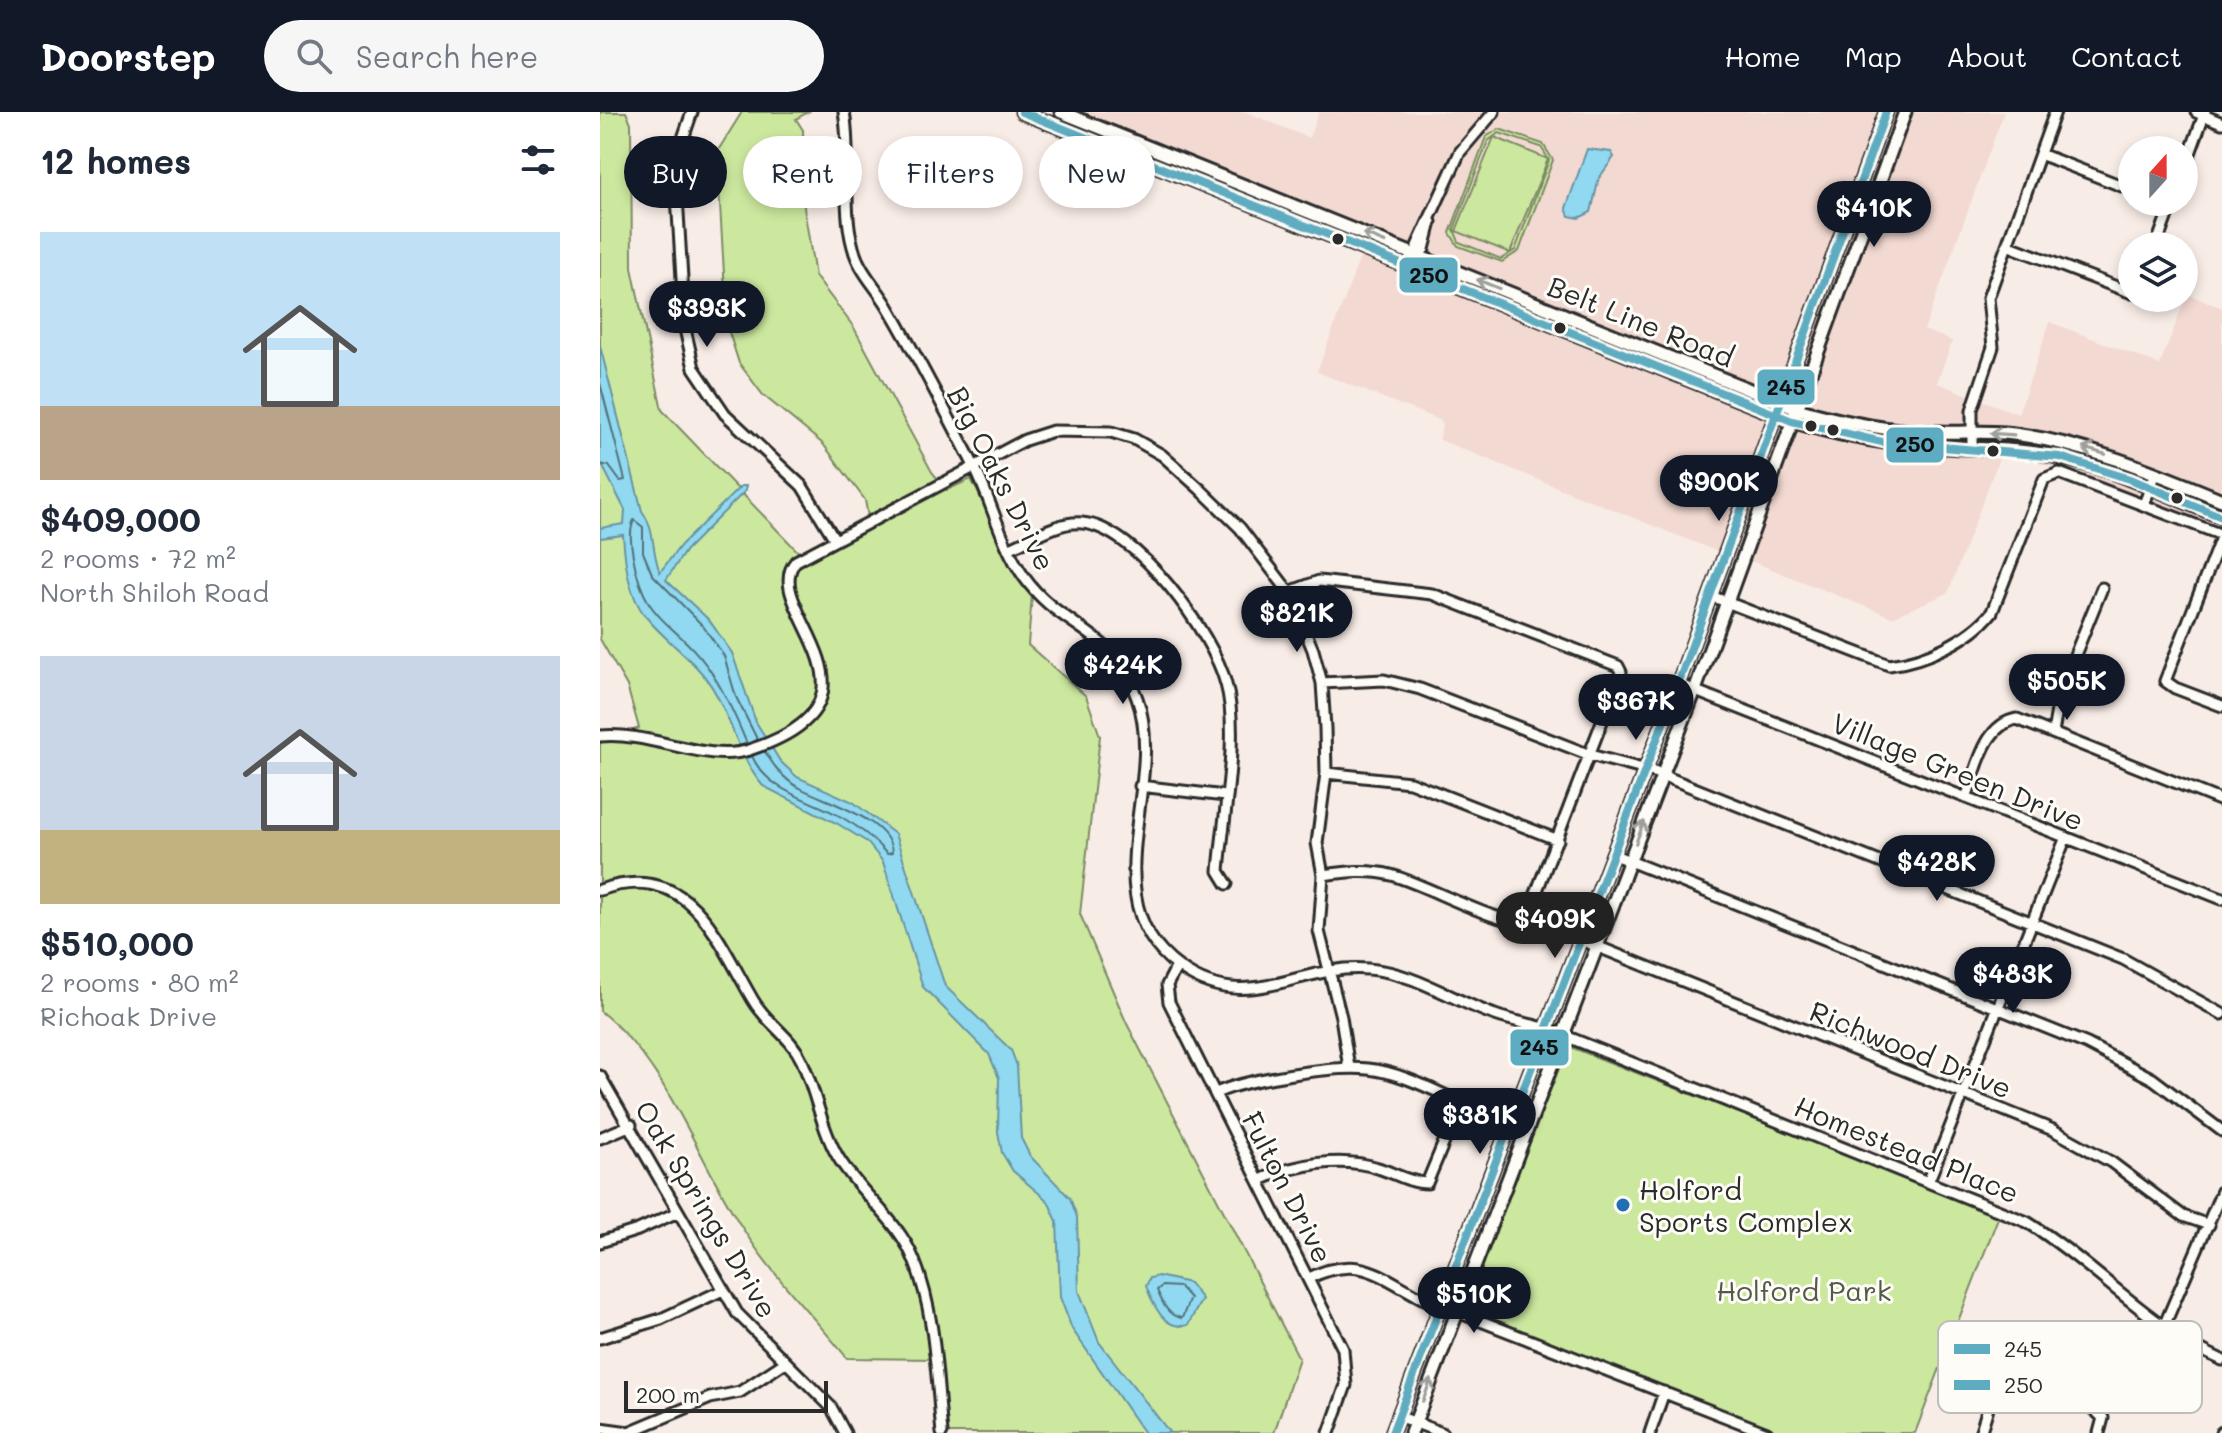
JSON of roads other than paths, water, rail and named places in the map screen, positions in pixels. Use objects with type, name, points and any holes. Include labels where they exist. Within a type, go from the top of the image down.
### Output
[{"type":"main road","name":"Belt Line Road","points":[[1022,112],[1077,136]]},
{"type":"main road","name":"Belt Line Road","points":[[1061,112],[1083,116],[1600,330],[1779,409],[1792,421],[1847,437],[2057,457],[2150,488],[2222,517]]},
{"type":"main road","points":[[1392,1433],[1711,596],[1886,112]]},
{"type":"main road","points":[[1413,1428],[1695,690],[1905,112]]},
{"type":"main road","name":"Belt Line Road","points":[[1155,167],[1597,344],[1779,409],[1797,409],[1848,424],[1911,431],[1972,432],[2066,443],[2156,473],[2222,500]]},
{"type":"main road","points":[[1290,221],[1295,206]]},
{"type":"main road","points":[[1405,267],[1417,255]]},
{"type":"main road","points":[[1597,344],[1600,330]]},
{"type":"main road","points":[[1489,1183],[1505,1189]]},
{"type":"street","points":[[692,112],[675,162],[685,329],[694,368],[725,414],[802,486],[834,538]]},
{"type":"street","name":"Big Oaks Drive","points":[[844,112],[849,234],[858,267],[889,308],[974,467],[1008,549],[1032,587],[1057,612],[1105,643],[1127,673],[1143,721],[1134,871],[1136,902],[1152,939],[1177,966],[1203,981],[1237,989],[1266,988],[1327,971],[1353,968],[1383,971],[1496,1015],[1548,1029]]},
{"type":"street","points":[[1417,255],[1430,234],[1432,219],[1460,152],[1494,112]]},
{"type":"street","points":[[1972,447],[1975,399],[1993,347],[1988,298],[2055,112]]},
{"type":"street","points":[[2195,136],[2202,113],[2222,123]]},
{"type":"street","points":[[1077,136],[1083,116]]},
{"type":"street","points":[[2040,154],[2118,185]]},
{"type":"street","points":[[2007,245],[2118,288]]},
{"type":"street","points":[[600,736],[636,735],[722,756],[737,754],[795,730],[815,706],[822,692],[824,677],[821,660],[788,583],[789,569],[834,538],[1025,440],[1053,431],[1111,432],[1134,439],[1162,455],[1240,528],[1289,592],[1313,650],[1322,683],[1326,773],[1317,843],[1323,875],[1319,931],[1341,1017],[1349,1068]]},
{"type":"street","points":[[2144,504],[2156,473]]},
{"type":"street","points":[[1711,596],[1889,665],[1905,664],[1968,635],[1992,612],[2044,479],[2050,474],[2075,478],[2222,535],[2165,681],[2222,706]]},
{"type":"street","points":[[1008,549],[1061,525],[1077,522],[1102,526],[1134,550],[1190,611],[1227,684],[1231,724],[1219,871],[1227,884]]},
{"type":"street","points":[[1289,592],[1319,581],[1432,594],[1618,666],[1621,672],[1525,922],[1498,917],[1393,875],[1363,870],[1323,875]]},
{"type":"street","points":[[2053,733],[2060,692],[2102,588]]},
{"type":"street","points":[[1322,683],[1384,680],[1420,689],[1590,755],[1661,775],[2147,970],[2222,1014]]},
{"type":"street","name":"Village Green Drive","points":[[1678,684],[2222,899]]},
{"type":"street","points":[[1966,798],[1991,735],[1999,725],[2017,719],[2222,801]]},
{"type":"street","points":[[1326,773],[1410,782],[1558,840]]},
{"type":"street","points":[[1140,786],[1225,796]]},
{"type":"street","points":[[1929,1180],[2066,837]]},
{"type":"street","points":[[1612,854],[2087,1044],[2130,1065],[2222,1131]]},
{"type":"street","points":[[600,890],[616,884],[647,883],[672,891],[686,901],[719,937],[762,1014],[791,1041],[837,1155],[904,1238],[913,1258],[930,1314],[942,1433]]},
{"type":"street","name":"Richwood Drive","points":[[1581,940],[1964,1093],[2079,1144],[2111,1162],[2183,1216],[2209,1225]]},
{"type":"street","name":"Fulton Drive","points":[[1177,966],[1169,979],[1167,993],[1337,1334],[1346,1368],[1344,1397],[1329,1433]]},
{"type":"street","name":"Homestead Place","points":[[1548,1029],[1929,1180],[2037,1227],[2158,1321]]},
{"type":"street","points":[[1216,1093],[1246,1083],[1349,1068],[1393,1075],[1456,1100],[1459,1106],[1427,1183],[1344,1162],[1290,1169],[1260,1180]]},
{"type":"street","name":"Oak Springs Drive","points":[[600,1076],[631,1125],[723,1290],[754,1333],[831,1407],[845,1433]]},
{"type":"street","points":[[600,1138],[631,1125]]},
{"type":"street","points":[[2166,1321],[2222,1191]]},
{"type":"street","points":[[600,1242],[638,1230],[678,1212]]},
{"type":"street","points":[[1309,1278],[1329,1269],[1356,1266],[1387,1275],[1409,1291],[1440,1304],[1767,1433]]},
{"type":"street","points":[[600,1338],[661,1319],[723,1290]]},
{"type":"street","name":"Homestead Place","points":[[2202,1348],[2222,1360]]},
{"type":"street","points":[[600,1428],[629,1432],[698,1402],[751,1387],[784,1363]]},
{"type":"street","points":[[1650,1433],[1664,1392]]},
{"type":"street","points":[[1980,1433],[1988,1413]]},
{"type":"street","points":[[2098,1413],[2103,1418],[2099,1433]]},
{"type":"street","points":[[1398,1416],[1413,1428],[1442,1433]]},
{"type":"street","points":[[1737,1433],[1739,1422]]},
{"type":"water","points":[[1587,149],[1611,152],[1614,157],[1599,178],[1591,212],[1579,218],[1569,216],[1566,208]]},
{"type":"water","points":[[600,346],[660,572],[681,545],[741,486],[746,486],[745,491],[686,550],[666,580],[709,620],[732,653],[756,722],[780,761],[797,777],[853,802],[895,834],[945,986],[1011,1050],[1017,1066],[1021,1138],[1030,1156],[1070,1198],[1077,1217],[1079,1291],[1099,1342],[1170,1433],[1144,1433],[1072,1329],[1060,1297],[1057,1221],[1048,1201],[1013,1171],[1002,1153],[998,1132],[999,1078],[989,1054],[923,987],[883,862],[867,842],[763,786],[748,765],[709,683],[640,608],[628,578],[623,535],[600,538],[600,528],[624,524],[625,510],[600,461]]},
{"type":"water","points":[[1158,1276],[1189,1283],[1202,1299],[1188,1325],[1172,1324],[1156,1308],[1146,1286],[1150,1278]]},
{"type":"place","name":"Holford Sports Complex","points":[[1623,1205]]},
{"type":"park label","name":"Holford Park","points":[[1804,1290]]}]
